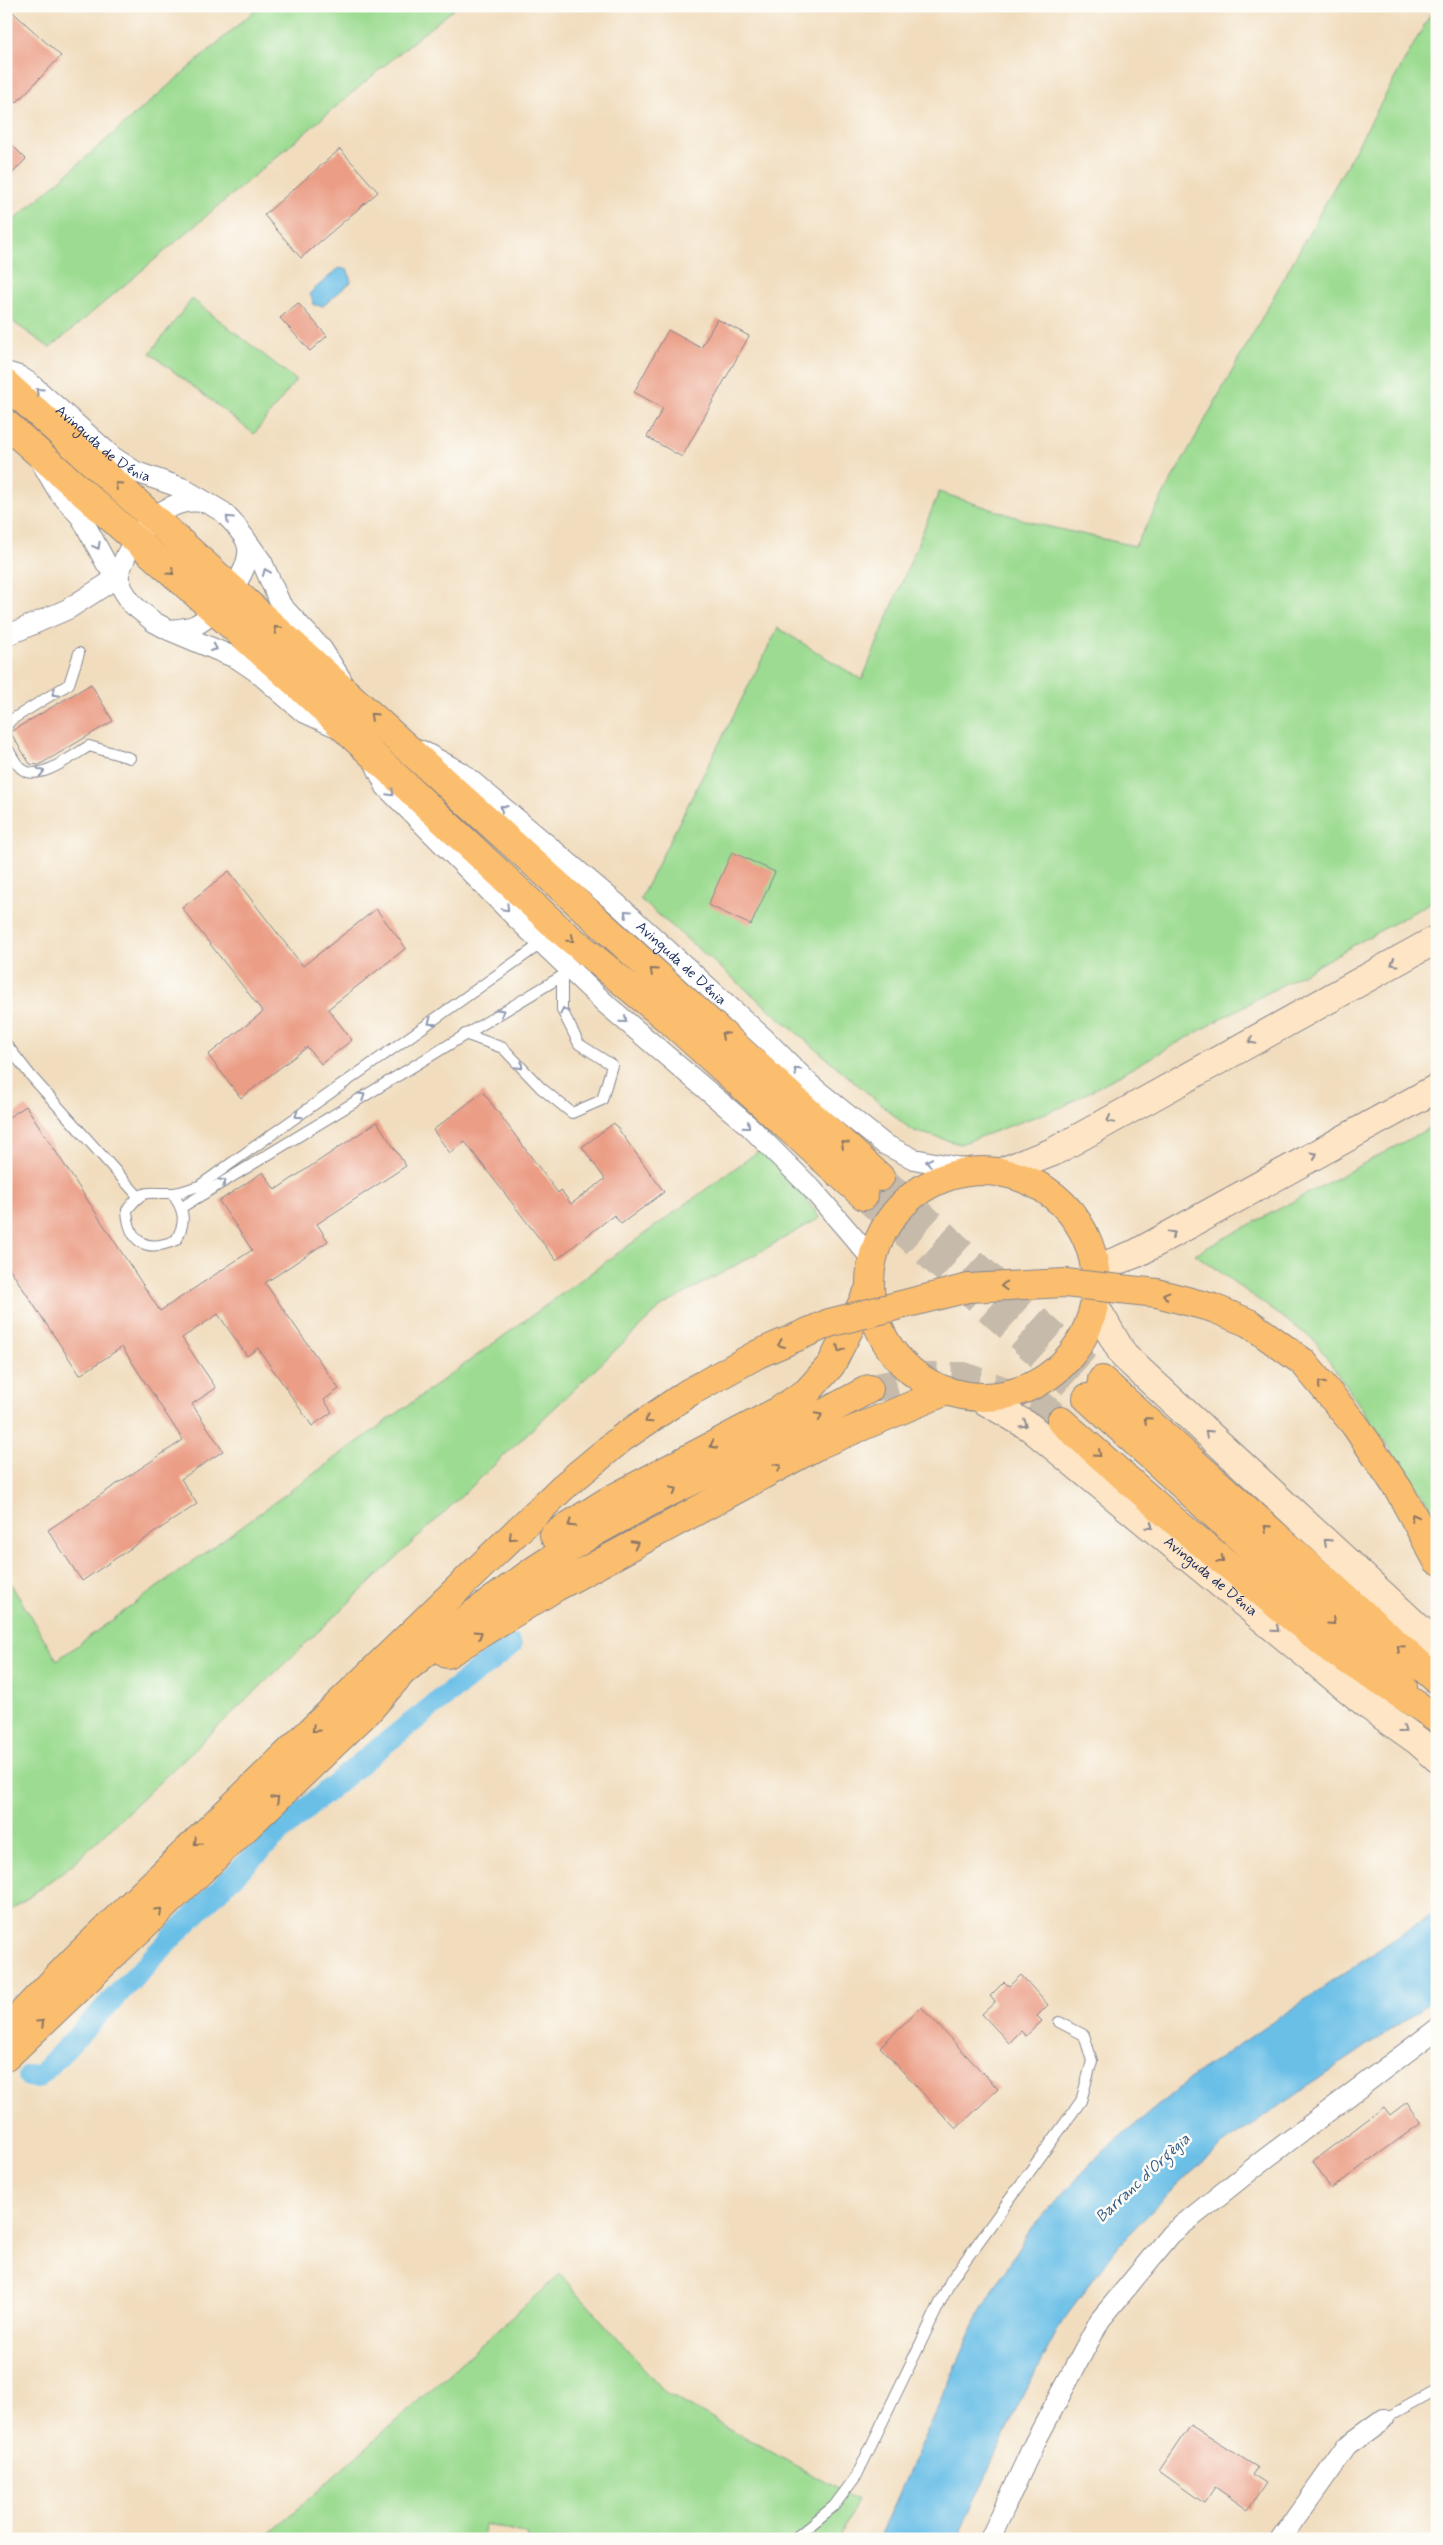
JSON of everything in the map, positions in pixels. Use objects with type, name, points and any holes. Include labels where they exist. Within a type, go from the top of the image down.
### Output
[{"type":"main road","name":"Avinguda de Dénia","points":[[6,384],[353,697],[872,1187],[560,930],[360,742],[6,424]]},
{"type":"main road","points":[[989,1171],[1024,1178],[1046,1189],[1065,1205],[1080,1224],[1090,1246],[1096,1269],[1095,1306],[1086,1333],[1073,1353],[1045,1380],[1015,1394],[982,1399],[944,1392],[920,1380],[907,1369],[884,1341],[874,1316],[869,1290],[872,1259],[888,1223],[902,1205],[919,1191],[938,1180],[957,1173],[989,1171]]},
{"type":"main road","points":[[6,2057],[358,1704],[562,1488],[622,1438],[688,1392],[758,1354],[829,1323],[968,1288],[1065,1283],[1157,1293],[1213,1308],[1249,1323],[1303,1362],[1355,1425],[1400,1490],[1437,1560]]},
{"type":"main road","points":[[6,2017],[77,1957],[523,1556],[608,1501],[778,1410],[807,1392],[831,1365],[869,1290]]},
{"type":"main road","points":[[358,1704],[402,1672],[472,1615],[536,1569],[591,1534],[655,1499],[754,1451],[869,1389]]},
{"type":"main road","points":[[1437,1680],[1094,1389],[1437,1718]]},
{"type":"main road","points":[[358,1704],[439,1658],[556,1587],[820,1444],[944,1392]]},
{"type":"main road","points":[[1061,1421],[1177,1524],[1333,1651],[1437,1718]]},
{"type":"main road","points":[[6,2030],[77,1957]]},
{"type":"street","name":"Avinguda de Dénia","points":[[6,372],[19,376],[30,383],[113,457],[136,472],[182,488],[223,512],[262,562],[281,605],[322,649],[353,697]]},
{"type":"street","name":"Avinguda de Dénia","points":[[33,447],[58,491],[81,517],[107,564],[118,577],[123,590],[132,604],[154,622],[169,630],[238,659],[257,672],[303,712],[360,742],[386,788],[542,943],[569,975],[750,1127],[812,1189],[872,1259]]},
{"type":"street","points":[[6,636],[68,609],[118,577],[123,561],[135,539],[154,518],[185,501],[209,504]]},
{"type":"street","points":[[169,630],[185,629],[196,624],[213,610],[232,589],[246,564],[249,552],[245,538]]},
{"type":"street","name":"Avinguda de Dénia","points":[[394,736],[462,773],[616,904],[764,1039],[812,1086],[884,1144],[914,1159],[989,1171]]},
{"type":"street","points":[[989,1171],[1053,1152],[1437,939]]},
{"type":"street","points":[[1096,1269],[1137,1253],[1437,1088]]},
{"type":"street","points":[[1095,1306],[1124,1356],[1437,1644]]},
{"type":"street","name":"Avinguda de Dénia","points":[[982,1399],[1030,1427],[1361,1700],[1418,1741],[1437,1758]]},
{"type":"street","points":[[990,2539],[1034,2444],[1100,2320],[1172,2234],[1261,2162],[1437,2029]]},
{"type":"street","points":[[1281,2539],[1347,2446],[1384,2419]]},
{"type":"lane","points":[[6,726],[11,720],[69,684],[79,653]]},
{"type":"lane","points":[[6,746],[22,770],[34,774],[49,770],[89,746],[130,758]]},
{"type":"lane","points":[[172,1193],[182,1207],[183,1223],[176,1240],[155,1246],[144,1244],[133,1236],[128,1224],[127,1210],[138,1196],[156,1191],[172,1193],[199,1186],[542,943]]},
{"type":"lane","points":[[464,1034],[504,1048],[541,1088],[572,1113],[602,1100],[612,1064],[579,1044],[562,1010],[569,975]]},
{"type":"lane","points":[[182,1207],[464,1034],[569,975]]},
{"type":"lane","points":[[6,1044],[31,1076],[138,1196]]},
{"type":"lane","points":[[794,2539],[834,2506],[857,2475],[951,2280],[1024,2176],[1080,2101],[1092,2061],[1084,2035],[1059,2022]]},
{"type":"lane","points":[[1384,2419],[1437,2390]]},
{"type":"green space","points":[[260,6],[458,6],[416,39],[50,348],[6,317],[6,227]]},
{"type":"green space","points":[[1435,6],[1437,6],[1437,899],[1062,1107],[960,1144],[911,1130],[640,899],[778,628],[862,680],[939,492],[1037,524],[1135,546]]},
{"type":"green space","points":[[192,299],[296,380],[254,434],[150,353]]},
{"type":"green space","points":[[1437,1124],[1437,1516],[1314,1340],[1195,1254]]},
{"type":"green space","points":[[767,1145],[820,1218],[661,1307],[74,1863],[6,1914],[6,1576],[57,1660]]},
{"type":"green space","points":[[560,2274],[666,2393],[857,2500],[839,2539],[528,2539],[528,2535],[484,2524],[482,2539],[264,2539]]},
{"type":"water","points":[[339,268],[348,270],[351,282],[323,306],[314,305],[310,293]]},
{"type":"water","name":"Barranc d'Orgègia","points":[[1437,1910],[1437,1998],[1226,2142],[1173,2189],[1118,2246],[1062,2322],[1023,2395],[957,2539],[879,2539],[981,2310],[1030,2230],[1098,2156],[1193,2076]]},
{"type":"building","points":[[6,6],[61,56],[17,102],[6,91]]},
{"type":"building","points":[[6,139],[26,159],[6,180]]},
{"type":"building","points":[[340,149],[378,192],[301,258],[264,215]]},
{"type":"building","points":[[298,303],[327,336],[310,351],[280,318]]},
{"type":"building","points":[[717,319],[749,336],[682,457],[647,437],[663,408],[634,392],[668,330],[701,348]]},
{"type":"building","points":[[91,684],[113,721],[39,765],[30,764],[10,732]]},
{"type":"building","points":[[732,852],[775,872],[751,925],[708,905]]},
{"type":"building","points":[[229,871],[303,966],[376,909],[406,948],[328,1009],[352,1040],[321,1064],[307,1047],[241,1098],[208,1055],[263,1012],[182,908]]},
{"type":"building","points":[[483,1092],[558,1193],[561,1190],[571,1204],[605,1179],[582,1147],[614,1123],[664,1192],[621,1224],[614,1215],[556,1260],[465,1142],[450,1153],[433,1130]]},
{"type":"building","points":[[26,1106],[160,1311],[252,1250],[219,1201],[263,1172],[275,1190],[377,1122],[406,1166],[317,1224],[328,1241],[265,1283],[339,1389],[324,1400],[332,1412],[312,1426],[258,1348],[247,1356],[218,1314],[182,1338],[216,1388],[192,1404],[223,1451],[181,1479],[197,1504],[82,1581],[48,1530],[183,1440],[122,1347],[80,1375],[6,1263],[6,1119]]},
{"type":"building","points":[[1021,1975],[1048,2005],[1037,2016],[1042,2021],[1026,2036],[1021,2031],[1009,2043],[982,2014],[995,2002],[990,1996],[1004,1982],[1009,1986]]},
{"type":"building","points":[[921,2007],[998,2089],[956,2129],[880,2047]]},
{"type":"building","points":[[1407,2102],[1421,2123],[1331,2189],[1313,2161],[1384,2107],[1390,2115]]},
{"type":"building","points":[[1190,2425],[1257,2467],[1252,2474],[1266,2483],[1248,2510],[1215,2487],[1204,2503],[1159,2471]]},
{"type":"waterway","points":[[29,2076],[37,2078],[186,1923],[279,1833],[364,1760],[511,1645]]},
{"type":"tunnel","points":[[880,1177],[1102,1380]]},
{"type":"tunnel","points":[[864,1196],[1087,1398]]},
{"type":"tunnel","points":[[869,1389],[927,1376],[963,1376],[1038,1402],[1061,1421]]}]
